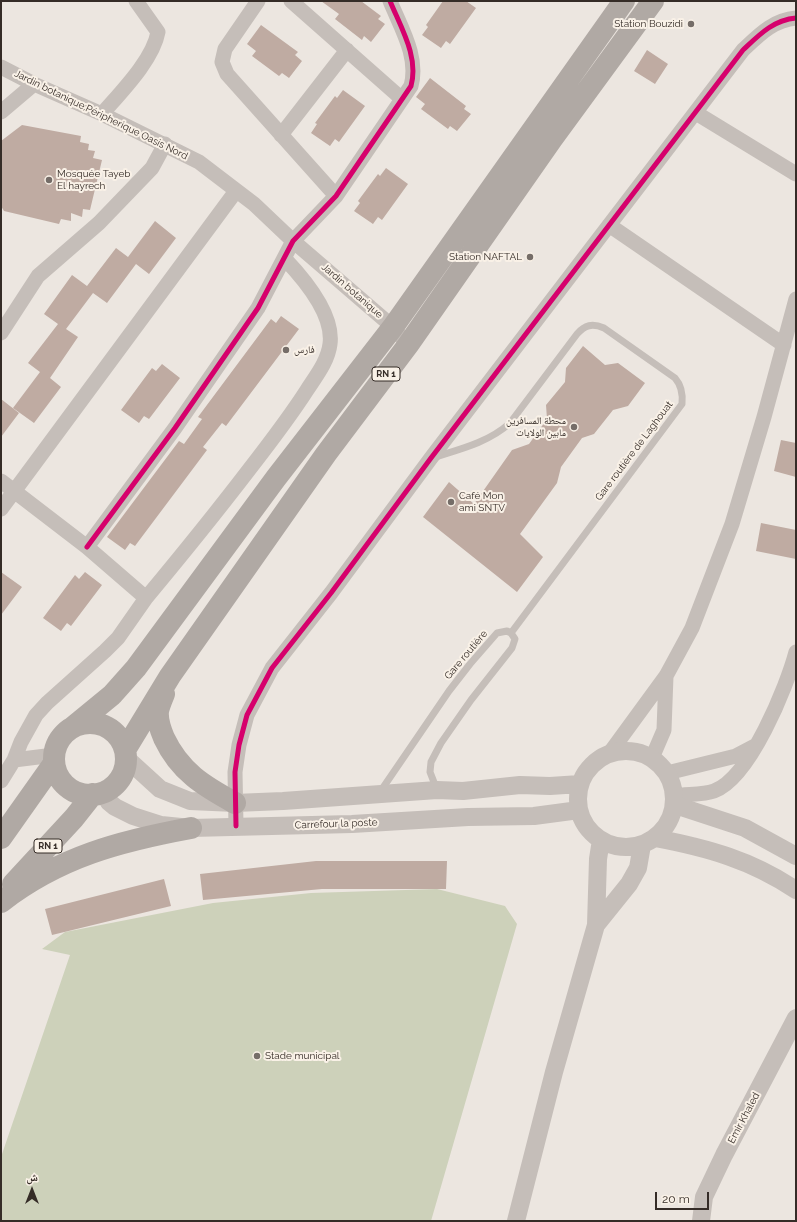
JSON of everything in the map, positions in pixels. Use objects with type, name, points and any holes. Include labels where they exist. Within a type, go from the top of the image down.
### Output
[{"type":"highway","name":"RN 1","points":[[73,727],[112,695],[136,668],[276,478],[393,327],[624,1]]},
{"type":"highway","name":"RN 1","points":[[126,754],[170,676],[326,454],[408,345],[552,139],[653,1]]},
{"type":"highway","points":[[170,676],[158,712],[163,735],[168,747],[179,763],[193,777],[210,789],[235,803]]},
{"type":"highway","points":[[1,838],[54,759],[59,741],[73,727],[94,723],[105,726],[114,732],[121,740],[126,754],[125,768],[120,778],[113,786],[98,793],[82,794],[72,789],[63,782],[58,774],[54,759]]},
{"type":"highway","name":"RN 1","points":[[1,896],[98,793]]},
{"type":"highway","points":[[1,902],[33,879],[85,856],[145,836],[191,828]]},
{"type":"street","points":[[102,114],[135,74],[156,43],[158,32],[136,1]]},
{"type":"street","points":[[258,1],[225,49],[222,62],[227,74],[336,196]]},
{"type":"street","points":[[291,1],[402,99]]},
{"type":"street","points":[[87,547],[157,453],[258,308],[285,259],[293,241],[336,196],[411,86],[414,74],[413,58],[390,1]]},
{"type":"street","points":[[236,826],[235,772],[242,731],[247,716],[272,668],[327,599],[431,458],[743,50],[764,30],[784,19],[796,18]]},
{"type":"street","points":[[281,135],[347,50]]},
{"type":"street","name":"Jardin botanique;Péripherique Oasis Nord","points":[[1,67],[34,84],[165,144],[199,162],[254,204],[293,241]]},
{"type":"street","points":[[1,112],[34,84]]},
{"type":"street","points":[[696,113],[796,174]]},
{"type":"street","points":[[1,333],[38,276],[99,223],[131,190],[152,168],[165,144]]},
{"type":"street","points":[[1,509],[236,191]]},
{"type":"street","points":[[609,225],[784,345]]},
{"type":"street","name":"Jardin botanique","points":[[293,241],[393,327],[408,345]]},
{"type":"street","points":[[1,781],[14,760],[21,742],[36,715],[46,703],[106,651],[118,638],[146,598],[195,541],[293,412],[327,357],[330,344],[330,330],[319,304],[304,279],[285,259]]},
{"type":"street","points":[[609,754],[666,676],[692,628],[732,524],[796,299]]},
{"type":"street","points":[[1,481],[87,547],[146,598]]},
{"type":"street","points":[[675,800],[715,791],[738,773],[755,746],[778,702],[796,652]]},
{"type":"street","points":[[652,758],[664,730],[666,676]]},
{"type":"street","points":[[667,773],[736,756],[755,746]]},
{"type":"street","points":[[623,751],[638,752],[652,758],[667,773],[675,800],[669,823],[649,841],[628,848],[614,846],[601,840],[591,832],[584,822],[579,810],[578,797],[580,784],[586,772],[596,761],[609,754],[623,751]]},
{"type":"street","points":[[126,754],[160,789],[190,801],[235,803],[378,796],[437,790],[463,792],[520,785],[550,786],[580,784]]},
{"type":"street","points":[[14,760],[54,759]]},
{"type":"street","name":"Carrefour la poste","points":[[98,793],[115,807],[133,816],[161,825],[191,828],[352,824],[468,817],[534,816],[579,810]]},
{"type":"street","points":[[675,800],[745,828],[796,856]]},
{"type":"street","points":[[516,1221],[554,1072],[596,925],[598,859],[601,840]]},
{"type":"street","points":[[649,841],[714,851],[740,860],[770,874],[796,890]]},
{"type":"street","points":[[596,925],[629,884],[638,868],[649,841]]},
{"type":"street","name":"Emir Khaled","points":[[701,1221],[704,1197],[724,1155],[796,1018]]},
{"type":"lane","name":"Gare routière de Laghouat","points":[[431,458],[455,451],[498,433],[510,423],[577,334],[586,326],[595,325],[604,328],[675,378],[681,388],[683,396],[682,404],[511,633]]},
{"type":"lane","name":"Gare routière","points":[[378,796],[388,779],[470,664],[498,633],[507,631],[511,633]]},
{"type":"lane","points":[[437,790],[430,772],[431,762],[441,743],[471,700],[512,648],[515,639],[511,633]]},
{"type":"green space","name":"Stade municipal","points":[[437,889],[505,906],[517,924],[431,1221],[1,1221],[1,1157],[70,955],[42,949],[65,932],[213,903],[311,893]]},
{"type":"building","points":[[321,1],[361,1],[381,16],[378,19],[385,24],[371,42],[364,36],[362,40],[335,19],[339,14]]},
{"type":"building","points":[[443,1],[466,1],[476,8],[450,44],[446,41],[441,48],[422,35],[428,27],[426,25]]},
{"type":"building","points":[[261,25],[298,52],[295,55],[302,61],[289,78],[282,73],[279,76],[252,56],[256,51],[247,44]]},
{"type":"building","points":[[647,50],[668,64],[655,84],[634,71]]},
{"type":"building","points":[[430,78],[466,106],[464,109],[471,114],[457,131],[450,126],[448,129],[421,109],[425,104],[416,97]]},
{"type":"building","points":[[343,90],[365,106],[339,142],[335,139],[330,146],[311,133],[317,124],[315,123],[335,96],[337,98]]},
{"type":"building","name":"Mosquée Tayeb El hayrech","points":[[22,125],[81,136],[80,142],[89,144],[88,150],[95,151],[93,158],[102,160],[90,210],[83,209],[82,217],[71,213],[71,221],[61,219],[59,224],[4,211],[1,206],[1,141]]},
{"type":"building","points":[[386,168],[408,184],[382,220],[378,217],[373,224],[354,211],[360,203],[358,201],[378,174],[380,176]]},
{"type":"building","points":[[155,221],[176,238],[149,274],[136,264],[107,303],[93,293],[66,329],[78,337],[50,378],[61,387],[34,423],[13,408],[40,372],[28,363],[58,324],[44,314],[72,275],[87,286],[116,248],[128,257]]},
{"type":"building","points":[[281,316],[299,329],[226,426],[222,423],[203,447],[207,450],[135,546],[130,543],[125,550],[107,537],[179,441],[184,444],[202,419],[198,417],[271,319],[276,323]]},
{"type":"building","points":[[583,346],[605,365],[618,363],[645,383],[628,406],[613,410],[594,434],[582,438],[561,467],[557,483],[520,534],[543,557],[517,592],[423,517],[449,482],[474,504],[512,450],[529,444],[547,419],[546,405],[565,382],[566,368]]},
{"type":"building","points":[[162,364],[180,378],[149,419],[144,416],[139,423],[121,410],[152,368],[156,371]]},
{"type":"building","points":[[1,399],[19,413],[1,437]]},
{"type":"building","points":[[781,440],[796,443],[796,477],[774,471]]},
{"type":"building","points":[[761,523],[796,530],[796,559],[756,551]]},
{"type":"building","points":[[1,572],[22,587],[1,615]]},
{"type":"building","points":[[85,572],[102,585],[71,626],[67,623],[61,631],[43,618],[75,575],[79,579]]},
{"type":"building","points":[[316,861],[447,861],[446,889],[322,889],[203,900],[200,874]]},
{"type":"building","points":[[164,879],[171,906],[52,935],[45,909]]},
{"type":"cycle path","points":[[87,547],[175,428],[258,308],[293,241],[336,196],[411,86],[413,75],[411,53],[404,32],[390,1]]},
{"type":"cycle path","points":[[236,826],[235,772],[239,745],[247,715],[272,668],[331,593],[431,458],[743,50],[773,25],[788,19],[796,18]]},
{"type":"place","name":"Station Bouzidi","points":[[691,24]]},
{"type":"place","name":"Mosquée Tayeb El hayrech","points":[[49,180]]},
{"type":"place","name":"Station NAFTAL","points":[[530,257]]},
{"type":"place","name":"فارس","points":[[286,350]]},
{"type":"place","name":"محطة المسافرين مابين الولايات","points":[[574,427]]},
{"type":"place","name":"Café Mon ami SNTV","points":[[451,502]]},
{"type":"place","name":"Stade municipal","points":[[257,1056]]}]
